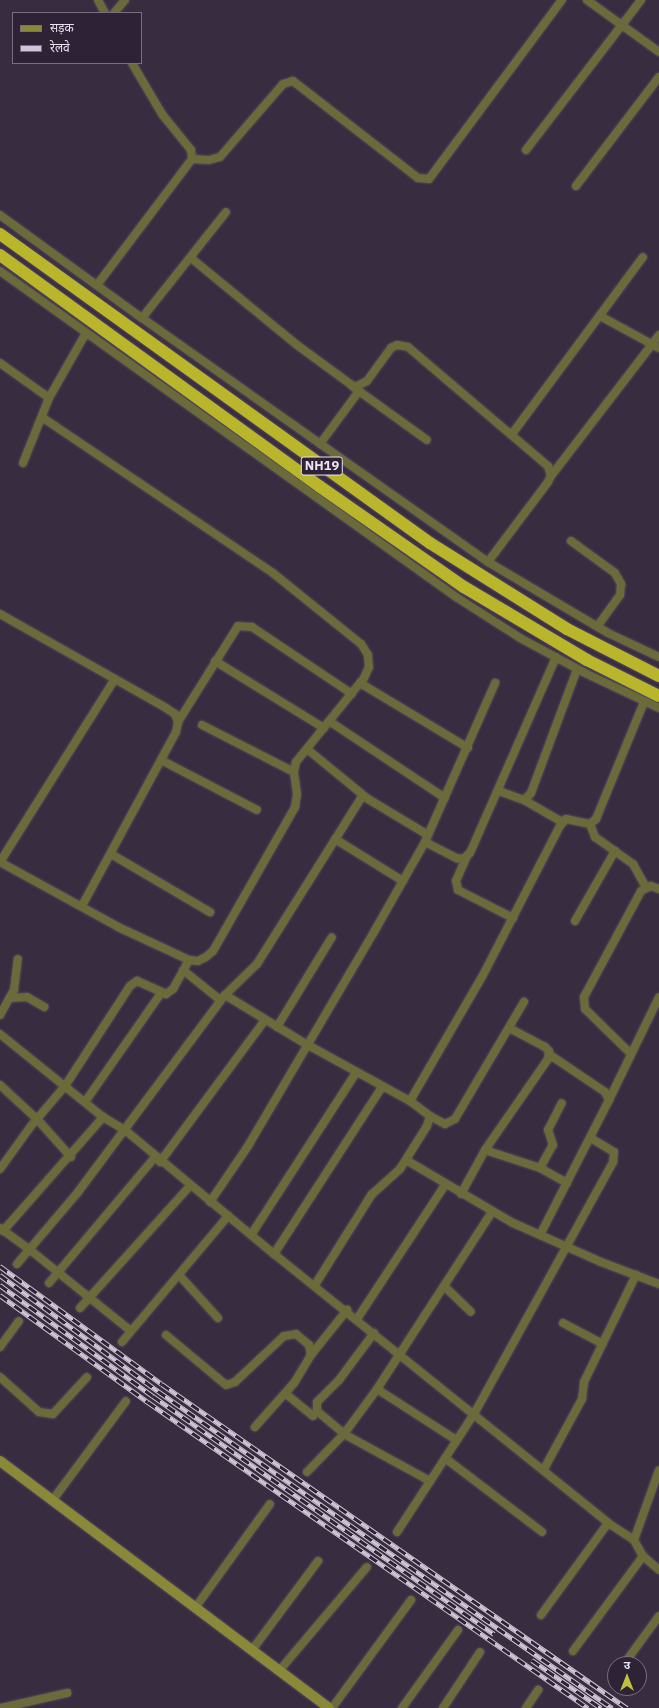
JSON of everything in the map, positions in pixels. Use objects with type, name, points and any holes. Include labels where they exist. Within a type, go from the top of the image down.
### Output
[{"type":"highway","name":"NH19","points":[[0,234],[430,542],[567,629],[659,676]]},
{"type":"highway","name":"NH19","points":[[0,255],[319,486],[464,587],[587,660],[659,696]]},
{"type":"street","points":[[98,0],[104,12]]},
{"type":"street","points":[[115,12],[125,0]]},
{"type":"street","points":[[192,159],[209,160],[220,157],[283,84],[293,81],[418,178],[429,179],[562,0]]},
{"type":"street","points":[[587,0],[659,52]]},
{"type":"street","points":[[526,150],[641,0]]},
{"type":"street","points":[[97,285],[186,169],[192,159],[191,150],[162,114],[133,64]]},
{"type":"street","points":[[576,186],[659,77]]},
{"type":"street","points":[[142,318],[226,212]]},
{"type":"street","points":[[0,215],[142,318],[488,562],[597,627],[659,658]]},
{"type":"street","points":[[512,434],[643,257]]},
{"type":"street","points":[[191,258],[297,345],[427,440]]},
{"type":"street","points":[[0,271],[456,597],[577,669],[659,708]]},
{"type":"street","points":[[600,316],[656,347]]},
{"type":"street","points":[[23,463],[49,398],[86,332]]},
{"type":"street","points":[[488,562],[552,476],[656,347],[659,336]]},
{"type":"street","points":[[350,384],[355,386],[367,381],[391,348],[402,344],[512,434],[548,466],[552,476]]},
{"type":"street","points":[[0,363],[49,398]]},
{"type":"street","points":[[320,444],[359,391]]},
{"type":"street","points":[[42,417],[230,542],[361,644],[368,655],[369,667],[360,683],[296,762],[294,772],[297,794],[296,807],[213,951],[198,961],[189,960],[82,906],[0,862],[115,679]]},
{"type":"street","points":[[572,541],[615,574],[622,584],[620,596],[597,627]]},
{"type":"street","points":[[0,614],[166,708],[175,714],[178,722]]},
{"type":"street","points":[[82,906],[176,732],[178,722],[234,630],[245,625],[252,627],[352,694]]},
{"type":"street","points":[[513,918],[458,890],[456,881],[499,791],[556,657]]},
{"type":"street","points":[[215,661],[327,724],[445,798]]},
{"type":"street","points":[[524,800],[531,793],[577,669]]},
{"type":"street","points":[[360,683],[468,748]]},
{"type":"street","points":[[210,1202],[248,1146],[306,1044],[403,881],[426,839],[468,748],[495,683]]},
{"type":"street","points":[[590,824],[596,819],[644,702]]},
{"type":"street","points":[[202,725],[294,772]]},
{"type":"street","points":[[307,749],[363,795],[426,839],[457,858],[467,856]]},
{"type":"street","points":[[161,760],[257,810]]},
{"type":"street","points":[[499,791],[524,800],[562,822]]},
{"type":"street","points":[[17,1264],[78,1192],[126,1130],[178,1055],[222,997],[257,964],[363,795]]},
{"type":"street","points":[[410,1101],[482,977],[562,822],[570,819],[590,824]]},
{"type":"street","points":[[590,824],[595,837],[633,864],[646,887]]},
{"type":"street","points":[[335,839],[403,881]]},
{"type":"street","points":[[575,921],[615,851]]},
{"type":"street","points":[[111,854],[210,912]]},
{"type":"street","points":[[631,1054],[585,1009],[584,997],[641,891],[646,887],[659,889]]},
{"type":"street","points":[[277,1027],[332,937]]},
{"type":"street","points":[[0,1015],[14,990],[18,959]]},
{"type":"street","points":[[0,1169],[37,1118],[65,1086],[133,983],[142,983],[166,994],[173,989],[189,960]]},
{"type":"street","points":[[183,970],[222,997],[382,1087],[410,1101],[427,1111],[430,1116],[445,1124],[456,1119],[524,1002]]},
{"type":"street","points":[[85,1102],[161,993]]},
{"type":"street","points":[[10,998],[27,997],[44,1007]]},
{"type":"street","points":[[540,1235],[591,1138],[659,997]]},
{"type":"street","points":[[49,1283],[57,1271],[158,1160],[264,1020]]},
{"type":"street","points":[[510,1028],[545,1047],[550,1055],[605,1092],[609,1100]]},
{"type":"street","points":[[0,1034],[103,1117],[126,1130],[158,1160],[274,1254],[316,1285],[544,1469],[608,1523],[634,1540],[643,1556],[659,1570]]},
{"type":"street","points":[[461,1194],[485,1150],[512,1115],[550,1055]]},
{"type":"street","points":[[251,1235],[356,1072]]},
{"type":"street","points":[[0,1085],[37,1118],[71,1156]]},
{"type":"street","points":[[274,1254],[382,1087]]},
{"type":"street","points":[[540,1168],[553,1145],[548,1130],[562,1103]]},
{"type":"street","points":[[316,1285],[372,1194],[393,1177],[406,1160],[427,1126],[430,1116]]},
{"type":"street","points":[[103,1117],[71,1156],[2,1230],[29,1248],[131,1331]]},
{"type":"street","points":[[396,1532],[474,1414],[588,1211],[615,1156],[611,1149],[591,1138]]},
{"type":"street","points":[[485,1150],[540,1168],[567,1183]]},
{"type":"street","points":[[406,1160],[445,1185],[492,1212],[540,1235],[636,1276],[659,1284]]},
{"type":"street","points":[[357,1319],[445,1185]]},
{"type":"street","points":[[80,1308],[190,1186]]},
{"type":"street","points":[[307,1472],[344,1434],[377,1389],[492,1212]]},
{"type":"street","points":[[122,1342],[228,1216]]},
{"type":"street","points":[[179,1275],[218,1318]]},
{"type":"street","points":[[544,1469],[582,1399],[584,1382],[636,1276]]},
{"type":"street","points":[[444,1286],[471,1312]]},
{"type":"street","points":[[255,1427],[286,1394],[310,1355],[346,1310]]},
{"type":"street","points":[[0,1347],[19,1321]]},
{"type":"street","points":[[563,1323],[603,1344]]},
{"type":"street","points":[[166,1335],[226,1385],[235,1382],[289,1333],[296,1334],[309,1345],[310,1355]]},
{"type":"street","points":[[374,1333],[339,1380],[317,1402],[317,1411],[344,1434],[430,1481]]},
{"type":"street","points":[[0,1377],[39,1412],[53,1414],[88,1378]]},
{"type":"street","points":[[377,1389],[456,1440]]},
{"type":"street","points":[[286,1394],[313,1416]]},
{"type":"street","points":[[52,1501],[126,1401]]},
{"type":"street","points":[[445,1458],[542,1532]]},
{"type":"street","points":[[0,1461],[279,1671],[331,1708],[411,1600]]},
{"type":"street","points":[[634,1540],[659,1470]]},
{"type":"street","points":[[195,1608],[270,1504]]},
{"type":"street","points":[[541,1615],[608,1523]]},
{"type":"street","points":[[573,1651],[643,1556]]},
{"type":"street","points":[[252,1650],[318,1561]]},
{"type":"street","points":[[279,1671],[367,1567]]},
{"type":"street","points":[[630,1656],[659,1616]]},
{"type":"street","points":[[402,1708],[458,1630]]},
{"type":"street","points":[[443,1708],[480,1652]]},
{"type":"street","points":[[526,1708],[538,1690]]},
{"type":"street","points":[[1,1708],[67,1693]]},
{"type":"railway","points":[[0,1266],[162,1384],[627,1708]]},
{"type":"railway","points":[[0,1275],[158,1391],[612,1708]]},
{"type":"railway","points":[[0,1285],[153,1396],[494,1634]]},
{"type":"railway","points":[[0,1295],[148,1402],[588,1708]]},
{"type":"railway","points":[[532,1660],[601,1708]]}]
